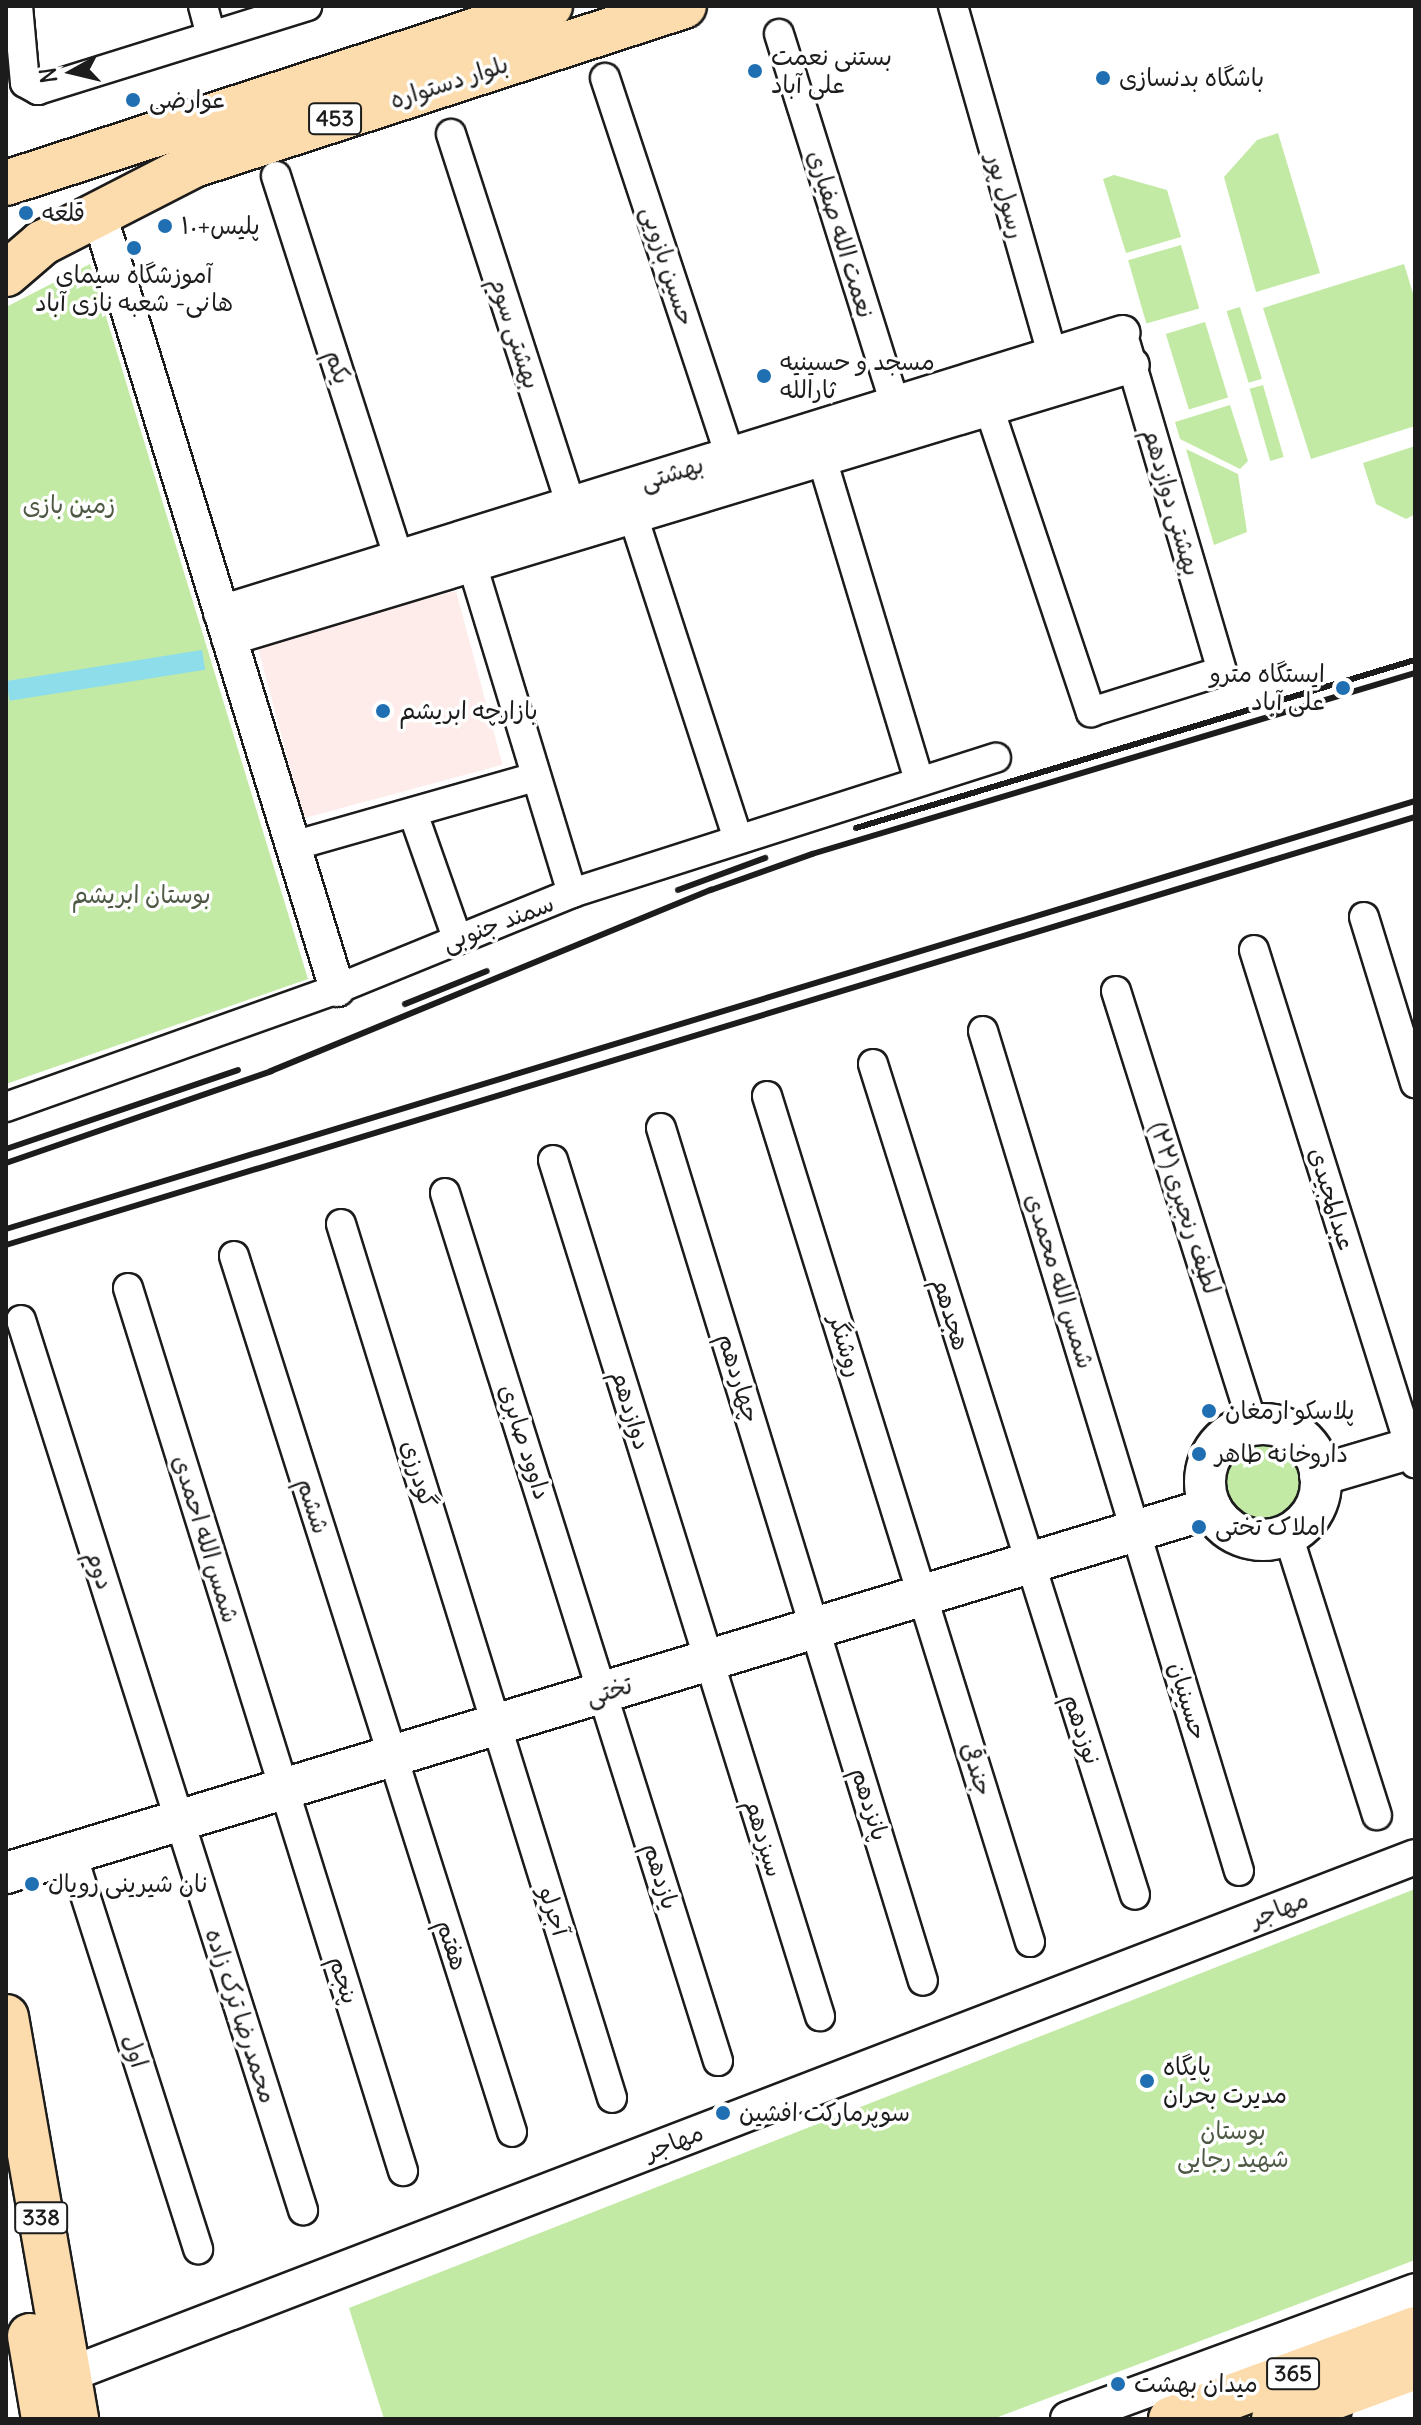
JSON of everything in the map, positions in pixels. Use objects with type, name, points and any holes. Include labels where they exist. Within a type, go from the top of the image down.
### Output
[{"type":"main road","name":"بلوار دستواره","points":[[6,183],[550,6]]},
{"type":"main road","name":"بلوار دستواره","points":[[6,274],[18,250],[194,165],[684,6]]},
{"type":"main road","points":[[1253,1425],[1290,1430],[1316,1457],[1320,1475],[1314,1510],[1288,1535],[1253,1539],[1222,1523],[1211,1508],[1206,1482],[1211,1456],[1222,1441],[1253,1425]]},
{"type":"main road","points":[[1320,1475],[1413,1453]]},
{"type":"main road","name":"تختی","points":[[6,1873],[1211,1508]]},
{"type":"main road","name":"338","points":[[6,2017],[76,2419]]},
{"type":"main road","name":"338","points":[[6,2191],[44,2419]]},
{"type":"main road","name":"365","points":[[1171,2419],[1415,2329]]},
{"type":"main road","name":"365","points":[[1274,2419],[1415,2367]]},
{"type":"street","points":[[18,6],[25,83],[31,90],[307,6]]},
{"type":"street","points":[[203,6],[211,35]]},
{"type":"street","name":"رسول پور","points":[[953,6],[1056,371]]},
{"type":"street","name":"نعمت الله صفیاری","points":[[779,34],[899,419]]},
{"type":"street","name":"حسین بازویی","points":[[605,78],[730,455]]},
{"type":"street","name":"بهشتی سوم","points":[[451,134],[574,519]]},
{"type":"street","name":"یکم","points":[[276,176],[399,558]]},
{"type":"street","points":[[98,211],[337,989]]},
{"type":"street","name":"بهشتی","points":[[225,626],[399,558],[574,519],[730,455],[899,419],[1127,349]]},
{"type":"street","name":"بهشتی دوازدهم","points":[[989,408],[1091,712],[1222,671],[1127,349]]},
{"type":"street","points":[[225,626],[472,564],[574,519],[633,516],[822,459],[899,419],[989,408],[1056,371]]},
{"type":"street","points":[[822,459],[919,781]]},
{"type":"street","points":[[633,516],[738,839]]},
{"type":"street","points":[[472,564],[572,893]]},
{"type":"street","name":"سمند جنوبی","points":[[6,1107],[337,989],[572,893],[996,758]]},
{"type":"street","points":[[293,846],[535,777]]},
{"type":"street","points":[[413,813],[457,938]]},
{"type":"street","points":[[1364,917],[1415,1083]]},
{"type":"street","name":"عبدالمجیدی","points":[[1254,950],[1413,1453]]},
{"type":"street","name":"لطیف رنجبری (۲۲)","points":[[1116,991],[1253,1425]]},
{"type":"street","name":"شمس الله محمدی","points":[[983,1031],[1137,1531]]},
{"type":"street","name":"هجدهم","points":[[873,1064],[1029,1563]]},
{"type":"street","name":"روشنگر","points":[[767,1096],[924,1595]]},
{"type":"street","name":"چهاردهم","points":[[661,1128],[816,1628]]},
{"type":"street","name":"دوازدهم","points":[[553,1160],[709,1660]]},
{"type":"street","name":"داوود صابری","points":[[445,1193],[604,1692]]},
{"type":"street","name":"گودرزی","points":[[341,1224],[497,1725]]},
{"type":"street","name":"ششم","points":[[234,1256],[392,1757]]},
{"type":"street","name":"شمس الله احمدی","points":[[128,1288],[284,1789]]},
{"type":"street","name":"دوم","points":[[21,1320],[179,1821]]},
{"type":"street","name":"حسینیان","points":[[1137,1531],[1239,1871]]},
{"type":"street","points":[[1288,1535],[1377,1815]]},
{"type":"street","name":"نوزدهم","points":[[1029,1563],[1135,1895]]},
{"type":"street","name":"جندقی","points":[[924,1595],[1030,1942]]},
{"type":"street","name":"پانزدهم","points":[[816,1628],[923,1981]]},
{"type":"street","name":"سیزدهم","points":[[709,1660],[820,2016]]},
{"type":"street","name":"یازدهم","points":[[604,1692],[718,2061]]},
{"type":"street","name":"آجرلو","points":[[497,1725],[612,2098]]},
{"type":"street","name":"هفتم","points":[[392,1757],[512,2132]]},
{"type":"street","name":"پنجم","points":[[284,1789],[403,2171]]},
{"type":"street","name":"محمدرضا ترک زاده","points":[[179,1821],[303,2210]]},
{"type":"street","name":"اول","points":[[72,1854],[198,2249]]},
{"type":"street","name":"مهاجر","points":[[68,2375],[1415,1857]]},
{"type":"street","points":[[1068,2419],[1415,2291]]},
{"type":"street","points":[[1369,2419],[1415,2402]]},
{"type":"shaded area","name":"بازارچه ابریشم","points":[[456,591],[503,765],[304,818],[257,644]]},
{"type":"green space","points":[[1278,133],[1320,273],[1256,292],[1224,177],[1257,140]]},
{"type":"green space","points":[[1114,175],[1167,190],[1181,237],[1126,253],[1103,179]]},
{"type":"green space","points":[[1181,245],[1199,308],[1146,324],[1128,260]]},
{"type":"green space","name":"بوستان ابریشم","points":[[90,264],[308,979],[6,1084],[6,307]]},
{"type":"green space","points":[[1404,264],[1415,300],[1415,426],[1311,459],[1263,308]]},
{"type":"green space","points":[[1240,307],[1262,379],[1249,383],[1227,311]]},
{"type":"green space","points":[[1205,322],[1228,398],[1189,410],[1166,334]]},
{"type":"green space","points":[[1263,385],[1284,457],[1270,461],[1250,389]]},
{"type":"green space","points":[[1230,405],[1248,461],[1240,469],[1180,439],[1175,422]]},
{"type":"green space","points":[[1415,446],[1415,514],[1406,519],[1376,504],[1363,463]]},
{"type":"green space","points":[[1186,449],[1238,474],[1247,532],[1214,545]]},
{"type":"green space","points":[[1263,1432],[1282,1436],[1297,1447],[1308,1462],[1312,1481],[1308,1500],[1297,1515],[1282,1526],[1263,1530],[1244,1526],[1229,1515],[1218,1500],[1214,1481],[1218,1462],[1229,1447],[1244,1436]]},
{"type":"green space","name":"بوستان شهید رجایی","points":[[1415,1889],[1415,2260],[993,2419],[384,2419],[349,2308]]},
{"type":"water","points":[[202,650],[205,670],[10,701],[6,681]]},
{"type":"railway","points":[[856,828],[1415,660]]},
{"type":"railway","points":[[6,1163],[271,1071],[711,890],[812,854],[1415,673]]},
{"type":"railway","points":[[6,1229],[1415,801]]},
{"type":"railway","points":[[6,1245],[1415,817]]},
{"type":"railway","points":[[678,890],[765,858]]},
{"type":"railway","points":[[405,1004],[487,971]]},
{"type":"railway","points":[[6,1149],[238,1070]]},
{"type":"place","name":"بستنی نعمت علی آباد","points":[[755,71]]},
{"type":"place","name":"باشگاه بدنسازی","points":[[1103,78]]},
{"type":"place","name":"عوارضی","points":[[133,100]]},
{"type":"place","name":"قلعه","points":[[26,213]]},
{"type":"place","name":"پلیس+۱۰","points":[[165,226]]},
{"type":"place","name":"آموزشگاه سیمای هانی- شعبه نازی آباد","points":[[134,248]]},
{"type":"place","name":"مسجد و حسینیه ثارالله","points":[[764,376]]},
{"type":"place","name":"ایستگاه مترو علی آباد","points":[[1343,688]]},
{"type":"place","name":"بازارچه ابریشم","points":[[383,711]]},
{"type":"place","name":"پلاسکو ارمغان","points":[[1209,1411]]},
{"type":"place","name":"داروخانه طاهر","points":[[1199,1454]]},
{"type":"place","name":"املاک تختی","points":[[1199,1527]]},
{"type":"place","name":"نان شیرینی رویال","points":[[32,1884]]},
{"type":"place","name":"پایگاه مدیرت بحران","points":[[1147,2081]]},
{"type":"place","name":"سوپرمارکت افشین","points":[[723,2113]]},
{"type":"place","name":"میدان بهشت","points":[[1118,2384]]},
{"type":"park label","name":"زمین بازی","points":[[69,505]]}]
